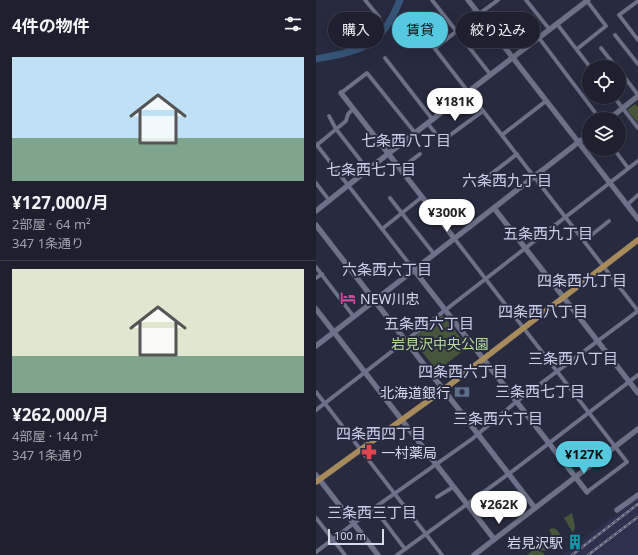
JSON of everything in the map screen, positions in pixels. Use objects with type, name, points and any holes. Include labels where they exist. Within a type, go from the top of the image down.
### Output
[{"type":"main road","points":[[317,479],[443,390],[638,240]]},
{"type":"street","points":[[366,0],[375,12]]},
{"type":"street","points":[[432,0],[456,32],[448,38]]},
{"type":"street","points":[[468,0],[477,12]]},
{"type":"street","points":[[482,12],[498,0]]},
{"type":"street","points":[[526,0],[550,30]]},
{"type":"street","points":[[540,38],[588,0],[606,26],[576,49]]},
{"type":"street","points":[[637,1],[619,15],[638,40]]},
{"type":"street","points":[[557,24],[585,60]]},
{"type":"street","points":[[615,34],[638,64]]},
{"type":"street","points":[[540,44],[594,112]]},
{"type":"street","points":[[316,552],[353,523],[436,464],[638,311],[435,48]]},
{"type":"street","points":[[469,48],[490,74]]},
{"type":"street","points":[[505,48],[638,219]]},
{"type":"street","points":[[316,211],[525,48]]},
{"type":"street","points":[[602,48],[611,60]]},
{"type":"street","points":[[385,58],[433,120]]},
{"type":"street","points":[[353,109],[348,114],[346,121],[317,146],[587,492],[627,462],[341,93],[367,73],[416,134]]},
{"type":"street","points":[[618,112],[638,96],[626,80]]},
{"type":"street","points":[[502,135],[546,101]]},
{"type":"street","points":[[620,104],[638,128]]},
{"type":"street","points":[[428,124],[442,141],[483,110]]},
{"type":"street","points":[[329,116],[336,129],[368,170]]},
{"type":"street","points":[[316,346],[582,140]]},
{"type":"street","points":[[400,169],[420,154]]},
{"type":"street","points":[[486,178],[517,154]]},
{"type":"street","points":[[619,156],[628,168]]},
{"type":"street","points":[[316,410],[638,161]]},
{"type":"street","points":[[316,183],[329,200]]},
{"type":"street","points":[[627,205],[638,195]]},
{"type":"street","points":[[382,229],[422,197]]},
{"type":"street","points":[[390,198],[434,254]]},
{"type":"street","points":[[494,208],[638,393]]},
{"type":"street","points":[[584,240],[609,221]]},
{"type":"street","points":[[316,225],[535,508]]},
{"type":"street","points":[[316,267],[354,317]]},
{"type":"street","points":[[316,278],[322,274]]},
{"type":"street","points":[[316,309],[494,540]]},
{"type":"street","points":[[397,555],[509,474],[638,375]]},
{"type":"street","points":[[316,392],[442,555]]},
{"type":"street","points":[[474,555],[638,429]]},
{"type":"street","points":[[317,479],[378,555]]},
{"type":"street","points":[[437,497],[453,486]]},
{"type":"street","points":[[617,510],[638,494]]},
{"type":"street","points":[[374,508],[405,549]]},
{"type":"street","points":[[316,518],[344,555]]},
{"type":"shaded area","points":[[638,498],[638,555],[563,555],[594,531]]},
{"type":"green space","points":[[635,104],[638,107],[638,123],[627,110]]},
{"type":"green space","name":"岩見沢中央公園","points":[[443,315],[468,347],[437,371],[412,339]]},
{"type":"green space","points":[[572,513],[575,527],[573,533],[564,518]]},
{"type":"green space","points":[[552,528],[556,529],[560,534],[557,539],[554,539],[549,530]]},
{"type":"green space","points":[[542,543],[551,549],[542,551],[536,548],[536,546]]},
{"type":"green space","points":[[534,549],[544,553],[544,555],[527,555]]},
{"type":"waterway","points":[[316,59],[346,53],[368,44],[385,28],[393,16],[400,0]]},
{"type":"railway","points":[[572,555],[638,504]]},
{"type":"railway","points":[[588,555],[638,517]]},
{"type":"place","name":"NEW川忠","points":[[348,298]]},
{"type":"place","name":"北海道銀行","points":[[462,392]]},
{"type":"place","name":"一村薬局","points":[[369,452]]},
{"type":"place","name":"岩見沢駅","points":[[575,542]]},
{"type":"district","name":"七条西八丁目","points":[[406,140]]},
{"type":"district","name":"七条西七丁目","points":[[371,169]]},
{"type":"district","name":"六条西九丁目","points":[[507,180]]},
{"type":"district","name":"五条西九丁目","points":[[548,233]]},
{"type":"district","name":"六条西六丁目","points":[[387,269]]},
{"type":"district","name":"四条西九丁目","points":[[582,280]]},
{"type":"district","name":"四条西八丁目","points":[[543,311]]},
{"type":"district","name":"五条西六丁目","points":[[429,323]]},
{"type":"district","name":"三条西八丁目","points":[[573,358]]},
{"type":"district","name":"四条西六丁目","points":[[463,371]]},
{"type":"district","name":"三条西七丁目","points":[[540,391]]},
{"type":"district","name":"三条西六丁目","points":[[498,418]]},
{"type":"district","name":"四条西四丁目","points":[[381,433]]},
{"type":"district","name":"三条西三丁目","points":[[372,512]]}]
